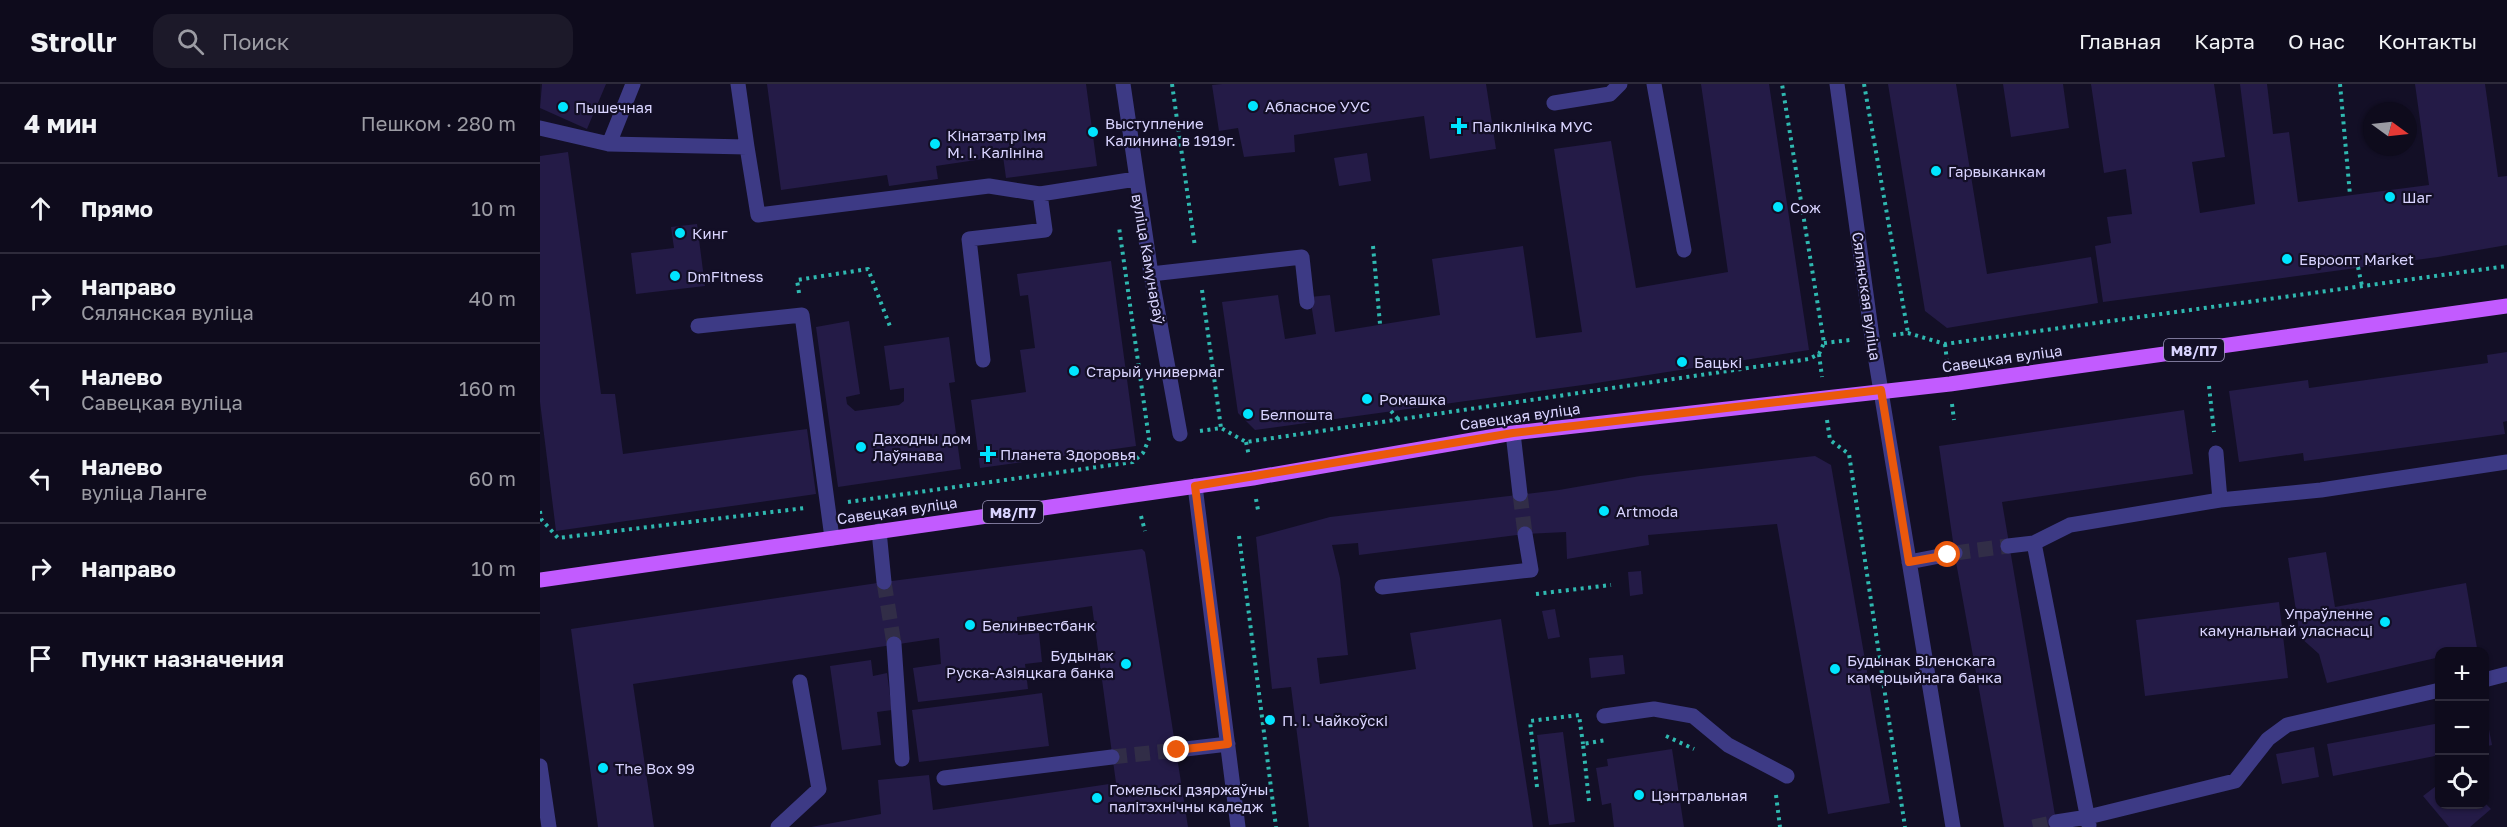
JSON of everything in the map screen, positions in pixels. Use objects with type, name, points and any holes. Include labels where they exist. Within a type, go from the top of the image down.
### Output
[{"type":"main road","name":"Савецкая вуліца","points":[[540,580],[1195,486],[1513,433],[1950,384],[2507,306]]},
{"type":"street","points":[[609,144],[633,84]]},
{"type":"street","points":[[738,84],[758,215],[989,186],[1040,194],[1136,179]]},
{"type":"street","name":"вуліца Камунараў","points":[[1123,84],[1151,274],[1180,434]]},
{"type":"street","points":[[1554,103],[1610,94],[1620,84]]},
{"type":"street","points":[[1654,84],[1684,250]]},
{"type":"street","name":"Сялянская вуліца","points":[[1837,84],[1881,390],[1953,827]]},
{"type":"street","points":[[540,128],[609,144],[747,147]]},
{"type":"street","points":[[983,360],[969,239],[1045,230],[1040,194]]},
{"type":"street","points":[[1151,274],[1302,257],[1307,302]]},
{"type":"street","points":[[698,326],[802,315],[832,538]]},
{"type":"street","points":[[1513,433],[1520,494]]},
{"type":"street","points":[[2216,453],[2220,500]]},
{"type":"street","points":[[2008,546],[2034,543],[2070,525],[2220,500],[2321,490],[2507,462]]},
{"type":"street","points":[[1195,486],[1238,827]]},
{"type":"street","points":[[879,531],[884,582]]},
{"type":"street","points":[[1382,587],[1531,570],[1525,534]]},
{"type":"street","points":[[2034,543],[2089,822]]},
{"type":"street","points":[[1909,562],[1955,554]]},
{"type":"street","points":[[894,644],[902,759]]},
{"type":"street","points":[[2489,679],[2507,674]]},
{"type":"street","points":[[778,827],[819,789],[800,682]]},
{"type":"street","points":[[2056,822],[2089,822],[2235,781],[2268,739],[2287,725],[2435,691]]},
{"type":"street","points":[[1604,716],[1654,709],[1693,716],[1728,745],[1787,776]]},
{"type":"street","points":[[1177,750],[1228,744]]},
{"type":"street","points":[[944,778],[1112,757]]},
{"type":"street","points":[[540,766],[549,827]]},
{"type":"path","points":[[1221,428],[1246,442],[1809,359],[1819,354],[1824,343],[1782,84]]},
{"type":"path","points":[[1864,84],[1908,333],[1946,344],[2507,266]]},
{"type":"path","points":[[2340,84],[2350,195]]},
{"type":"path","points":[[1373,246],[1380,324]]},
{"type":"path","points":[[2358,267],[2362,286]]},
{"type":"path","points":[[802,315],[797,280],[868,269],[891,329]]},
{"type":"path","points":[[2209,386],[2216,453]]},
{"type":"path","points":[[1391,411],[1399,420]]},
{"type":"path","points":[[1830,440],[1849,454],[1905,827]]},
{"type":"path","points":[[540,511],[540,520]]},
{"type":"path","points":[[1239,536],[1276,827]]},
{"type":"path","points":[[1531,570],[1533,595],[1611,585]]},
{"type":"path","points":[[1537,788],[1530,721],[1579,715],[1589,801]]},
{"type":"path","points":[[1656,731],[1702,752]]},
{"type":"path","points":[[1583,744],[1614,739]]},
{"type":"path","points":[[1775,787],[1780,827]]},
{"type":"building","points":[[542,84],[606,84],[587,129],[540,108]]},
{"type":"building","name":"Кінатэатр імя М. І. Калініна","points":[[767,84],[1086,84],[1097,166],[1006,178],[1003,156],[936,166],[938,179],[889,186],[887,175],[781,190]]},
{"type":"building","name":"Паліклініка МУС","points":[[1486,84],[1496,149],[1430,159],[1424,116],[1294,135],[1295,152],[1244,157],[1238,128],[1219,131],[1212,85]]},
{"type":"building","points":[[1701,84],[1769,84],[1809,350],[1590,384],[1255,430],[1238,413],[1222,302],[1278,295],[1285,339],[1316,334],[1310,297],[1330,295],[1335,332],[1440,315],[1432,259],[1523,246],[1536,338],[1582,332],[1554,149],[1611,141],[1636,288],[1728,272]]},
{"type":"building","name":"Гарвыканкам","points":[[1888,84],[1956,84],[1987,274],[2091,257],[2098,303],[1947,328],[1925,311]]},
{"type":"building","points":[[2003,84],[2063,84],[2069,128],[2011,137]]},
{"type":"building","points":[[2091,84],[2214,84],[2225,157],[2192,162],[2200,213],[2255,204],[2240,84],[2267,84],[2273,134],[2289,132],[2298,202],[2429,185],[2415,84],[2485,84],[2498,177],[2507,176],[2507,245],[2438,257],[2103,302],[2095,246],[2111,243],[2107,217],[2132,214],[2126,169],[2104,173]]},
{"type":"building","points":[[568,152],[601,394],[615,394],[623,454],[807,429],[816,494],[556,531],[540,402],[540,156]]},
{"type":"building","points":[[1367,153],[1371,181],[1339,186],[1334,158]]},
{"type":"building","points":[[697,224],[705,286],[636,294],[631,253],[674,248],[671,227]]},
{"type":"building","name":"Старый универмаг","points":[[1111,261],[1136,446],[980,468],[971,400],[1026,392],[1020,350],[1035,348],[1028,295],[1020,296],[1017,274]]},
{"type":"building","points":[[849,321],[860,394],[846,397],[847,404],[855,411],[899,405],[904,401],[904,388],[890,390],[884,346],[949,337],[955,382],[949,383],[961,469],[838,487],[816,327]]},
{"type":"building","points":[[2507,352],[2507,421],[2503,422],[2505,434],[2304,461],[2303,453],[2239,462],[2229,391],[2308,380],[2309,388],[2488,363],[2487,355]]},
{"type":"building","points":[[2184,410],[2193,474],[2002,502],[2057,827],[2004,827],[1956,562],[1939,446]]},
{"type":"building","points":[[1815,456],[1831,465],[1890,803],[1828,814],[1777,524],[1648,535],[1649,545],[1567,559],[1566,532],[1525,534],[1359,555],[1358,543],[1332,545],[1340,578],[1348,655],[1317,658],[1320,684],[1416,669],[1410,633],[1501,619],[1533,827],[1309,827],[1291,687],[1272,689],[1256,537],[1330,517],[1559,490],[1640,476]]},
{"type":"building","points":[[1142,549],[1145,552],[1188,827],[811,827],[881,814],[878,780],[929,775],[933,810],[1116,783],[1092,606],[1017,617],[1018,635],[1039,633],[1042,662],[1025,664],[1028,689],[918,702],[913,668],[941,664],[939,638],[633,684],[654,827],[598,827],[571,629],[884,582]]},
{"type":"building","name":"Упраўленне камунальнай уласнасці","points":[[2326,552],[2335,607],[2466,583],[2477,647],[2435,647],[2435,658],[2327,683],[2319,654],[2300,637],[2288,558]]},
{"type":"building","points":[[1641,571],[1643,594],[1630,596],[1628,572]]},
{"type":"building","points":[[2279,602],[2288,678],[2145,696],[2136,620]]},
{"type":"building","points":[[1555,609],[1560,637],[1548,639],[1542,611]]},
{"type":"building","points":[[1623,655],[1625,674],[1591,678],[1589,658]]},
{"type":"building","points":[[871,660],[873,676],[887,673],[892,710],[877,712],[881,745],[842,750],[830,666]]},
{"type":"building","points":[[1042,693],[1049,746],[919,762],[912,710]]},
{"type":"building","points":[[2435,724],[2435,756],[2333,776],[2327,744]]},
{"type":"building","points":[[2489,730],[2492,745],[2489,746]]},
{"type":"building","points":[[1563,732],[1575,822],[1549,825],[1537,735]]},
{"type":"building","points":[[2314,747],[2319,777],[2282,784],[2276,754]]},
{"type":"building","name":"Цэнтральная","points":[[1672,749],[1684,827],[1614,827],[1611,803],[1602,805],[1596,768],[1608,766],[1607,759]]},
{"type":"building","points":[[2435,787],[2435,809],[2489,809],[2489,807],[2491,809],[2470,827],[2449,827],[2423,796]]},
{"type":"tunnel","points":[[1520,494],[1525,534]]},
{"type":"tunnel","points":[[1955,553],[2008,546]]},
{"type":"tunnel","points":[[884,582],[894,644]]},
{"type":"tunnel","points":[[1112,757],[1177,750]]},
{"type":"tunnel","points":[[2033,827],[2056,822]]},
{"type":"place","name":"Абласное УУС","points":[[1253,106]]},
{"type":"place","name":"Пышечная","points":[[563,107]]},
{"type":"place","name":"Паліклініка МУС","points":[[1459,126]]},
{"type":"place","name":"Выступление Калинина в 1919г.","points":[[1093,132]]},
{"type":"place","name":"Кінатэатр імя М. І. Калініна","points":[[935,144]]},
{"type":"place","name":"Гарвыканкам","points":[[1936,171]]},
{"type":"place","name":"Шаг","points":[[2390,197]]},
{"type":"place","name":"Сож","points":[[1778,207]]},
{"type":"place","name":"Кинг","points":[[680,233]]},
{"type":"place","name":"Евроопт Market","points":[[2287,259]]},
{"type":"place","name":"DmFitness","points":[[675,276]]},
{"type":"place","name":"Бацькі","points":[[1682,362]]},
{"type":"place","name":"Старый универмаг","points":[[1074,371]]},
{"type":"place","name":"Ромашка","points":[[1367,399]]},
{"type":"place","name":"Белпошта","points":[[1248,414]]},
{"type":"place","name":"Даходны дом Лаўянава","points":[[861,447]]},
{"type":"place","name":"Планета Здоровья","points":[[988,454]]},
{"type":"place","name":"Artmoda","points":[[1604,511]]},
{"type":"place","name":"Упраўленне камунальнай уласнасці","points":[[2385,622]]},
{"type":"place","name":"Белинвестбанк","points":[[970,625]]},
{"type":"place","name":"Будынак Руска-Азіяцкага банка","points":[[1126,664]]},
{"type":"place","name":"Будынак Віленскага камерцыйнага банка","points":[[1835,669]]},
{"type":"place","name":"П. І. Чайкоўскі","points":[[1270,720]]},
{"type":"place","name":"The Box 99","points":[[603,768]]},
{"type":"place","name":"Цэнтральная","points":[[1639,795]]},
{"type":"place","name":"Гомельскі дзяржаўны палітэхнічны каледж","points":[[1097,798]]},
{"type":"route","points":[[1177,750],[1228,744],[1195,486],[1513,433],[1881,390],[1909,562],[1948,555]]}]
